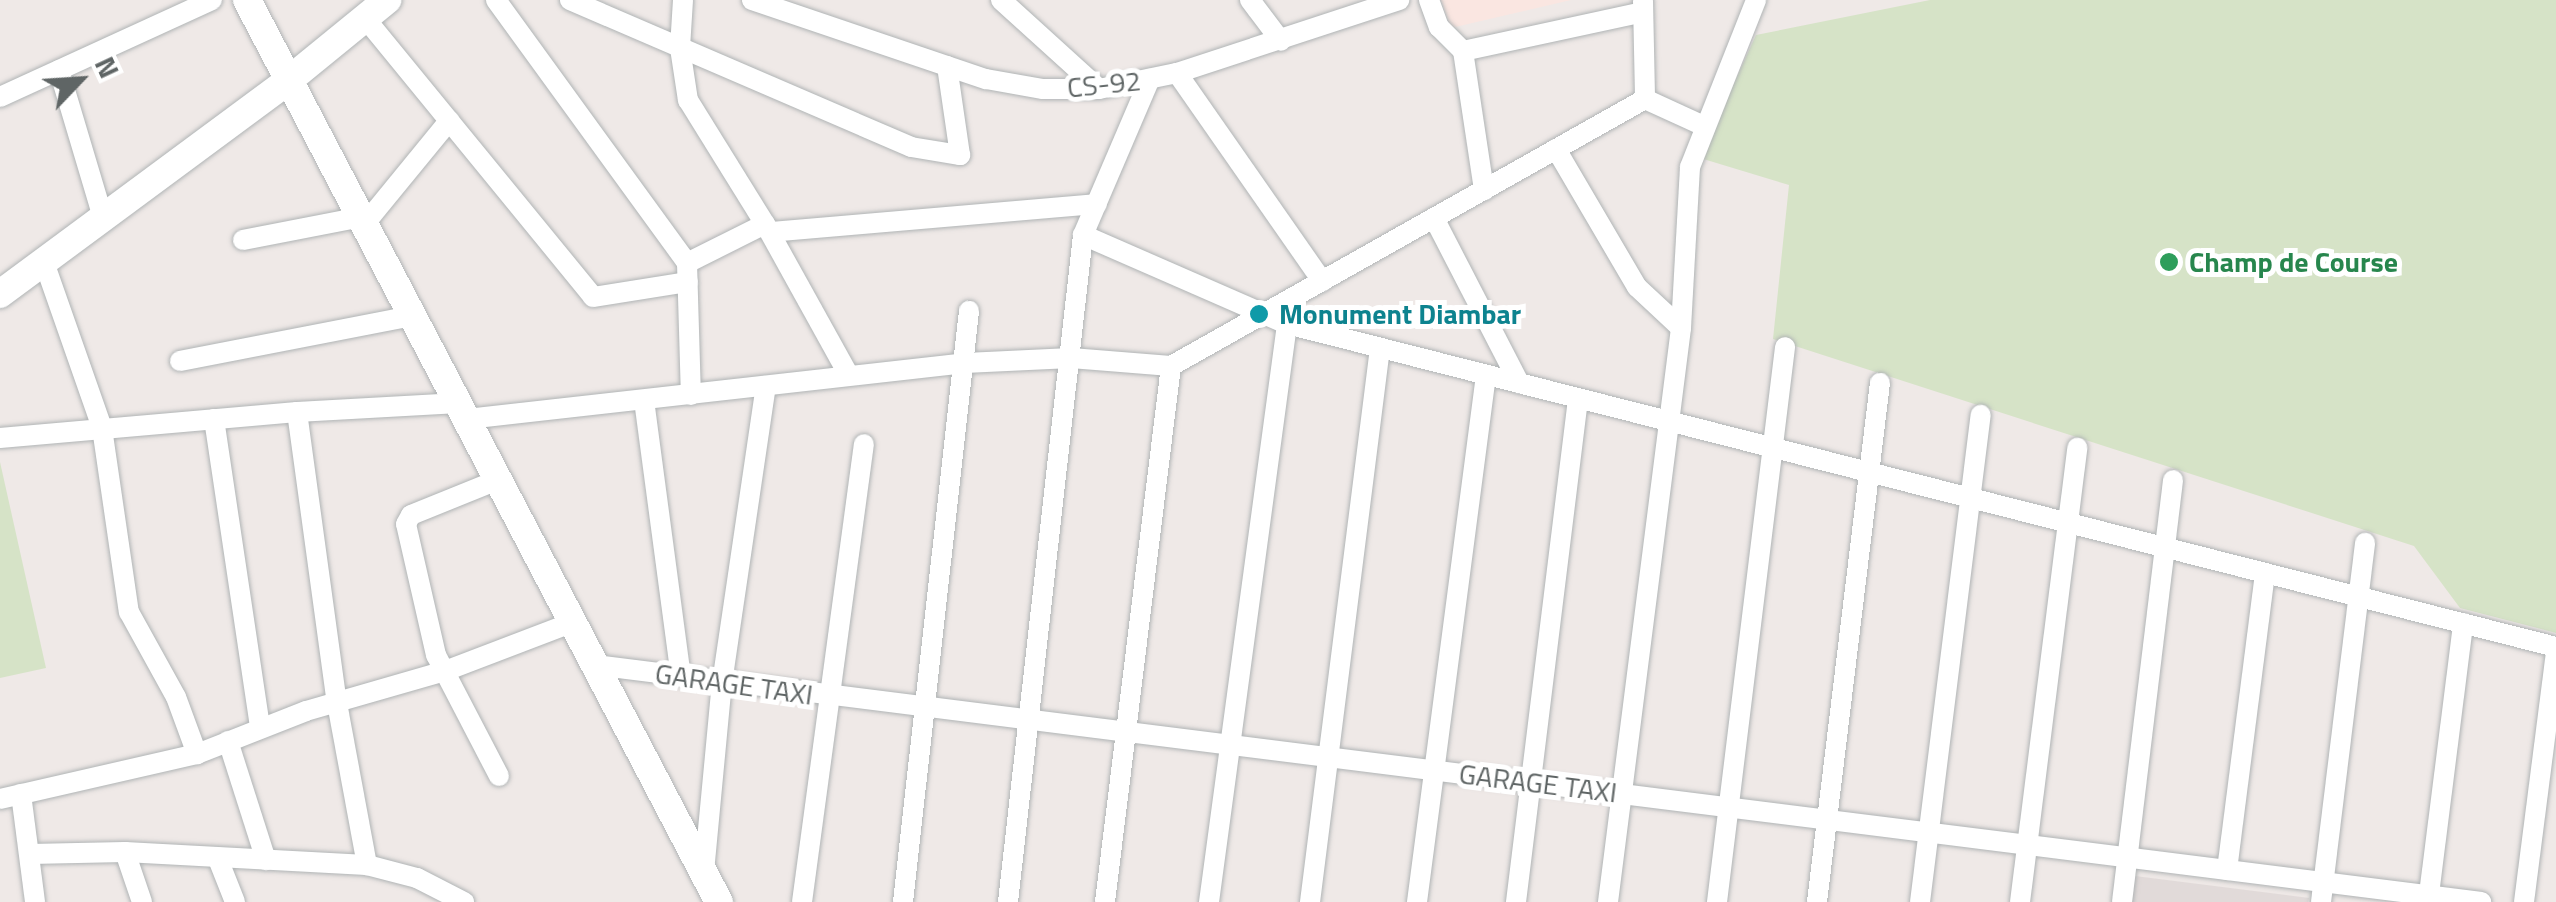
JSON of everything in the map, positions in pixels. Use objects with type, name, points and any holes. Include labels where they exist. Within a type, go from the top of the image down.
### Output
[{"type":"street","points":[[0,97],[212,0]]},
{"type":"street","points":[[247,0],[719,902]]},
{"type":"street","points":[[496,0],[688,272],[691,395]]},
{"type":"street","points":[[570,0],[911,147],[960,155],[947,66]]},
{"type":"street","points":[[683,0],[680,48],[688,100],[767,228],[848,374]]},
{"type":"street","name":"CS-92","points":[[752,0],[808,5],[947,66],[1020,87],[1099,89],[1176,73],[1399,0]]},
{"type":"street","points":[[1001,0],[1099,89]]},
{"type":"street","points":[[1250,0],[1281,41]]},
{"type":"street","points":[[1430,0],[1455,45],[1484,190]]},
{"type":"street","points":[[1608,902],[1680,328],[1690,166],[1756,0]]},
{"type":"street","points":[[1455,45],[1643,6],[1645,99]]},
{"type":"street","points":[[0,294],[290,80],[376,9],[448,120],[592,297],[688,272],[767,228],[1096,204]]},
{"type":"street","points":[[59,70],[103,218]]},
{"type":"street","points":[[1176,73],[1322,280]]},
{"type":"street","points":[[1008,902],[1083,235],[1150,80]]},
{"type":"street","points":[[1645,99],[1704,126]]},
{"type":"street","points":[[0,438],[297,412],[463,411],[644,400],[962,364],[1072,358],[1171,366],[1645,99]]},
{"type":"street","points":[[244,240],[372,215],[448,120]]},
{"type":"street","points":[[1556,148],[1636,287],[1680,328]]},
{"type":"street","points":[[1434,218],[1519,383]]},
{"type":"street","points":[[1083,235],[1260,316],[1287,324],[2556,649],[2524,902]]},
{"type":"street","points":[[44,262],[102,428],[129,612],[176,697],[197,754]]},
{"type":"street","points":[[903,902],[969,311]]},
{"type":"street","points":[[180,361],[412,316]]},
{"type":"street","points":[[1209,902],[1287,324]]},
{"type":"street","points":[[1310,902],[1380,348]]},
{"type":"street","points":[[1718,902],[1785,348]]},
{"type":"street","points":[[1105,902],[1171,366]]},
{"type":"street","points":[[1417,902],[1486,375]]},
{"type":"street","points":[[1817,902],[1880,383]]},
{"type":"street","points":[[704,872],[722,682],[766,386]]},
{"type":"street","points":[[1516,902],[1578,398]]},
{"type":"street","points":[[644,400],[681,676]]},
{"type":"street","points":[[297,412],[337,703],[367,865]]},
{"type":"street","points":[[1920,902],[1980,415]]},
{"type":"street","points":[[214,420],[260,728]]},
{"type":"street","points":[[802,902],[864,444]]},
{"type":"street","points":[[2020,902],[2077,448]]},
{"type":"street","points":[[499,776],[431,638],[406,524],[411,515],[500,480]]},
{"type":"street","points":[[2122,902],[2174,480]]},
{"type":"street","points":[[2322,892],[2366,543]]},
{"type":"street","points":[[2226,870],[2265,573]]},
{"type":"street","points":[[35,902],[30,854],[10,797],[197,754],[260,728],[445,671],[573,622]]},
{"type":"street","points":[[2429,899],[2463,623]]},
{"type":"street","name":"GARAGE TAXI","points":[[595,664],[924,709],[2226,870],[2322,892],[2482,902]]},
{"type":"street","points":[[228,741],[266,860]]},
{"type":"street","points":[[30,854],[124,852],[367,865],[416,878],[464,902]]},
{"type":"street","points":[[124,852],[142,902]]},
{"type":"street","points":[[218,858],[236,902]]},
{"type":"shaded area","points":[[1441,0],[1571,0],[1451,28]]},
{"type":"shaded area","points":[[2135,876],[2309,898],[2308,902],[2132,902]]},
{"type":"green space","name":"Champ de Course","points":[[1930,0],[2556,0],[2556,633],[2460,608],[2414,546],[1773,339],[1789,185],[1700,158],[1756,35]]},
{"type":"green space","points":[[0,462],[46,668],[0,678]]},
{"type":"place","name":"Champ de Course","points":[[2169,262]]},
{"type":"place","name":"Monument Diambar","points":[[1259,314]]}]
